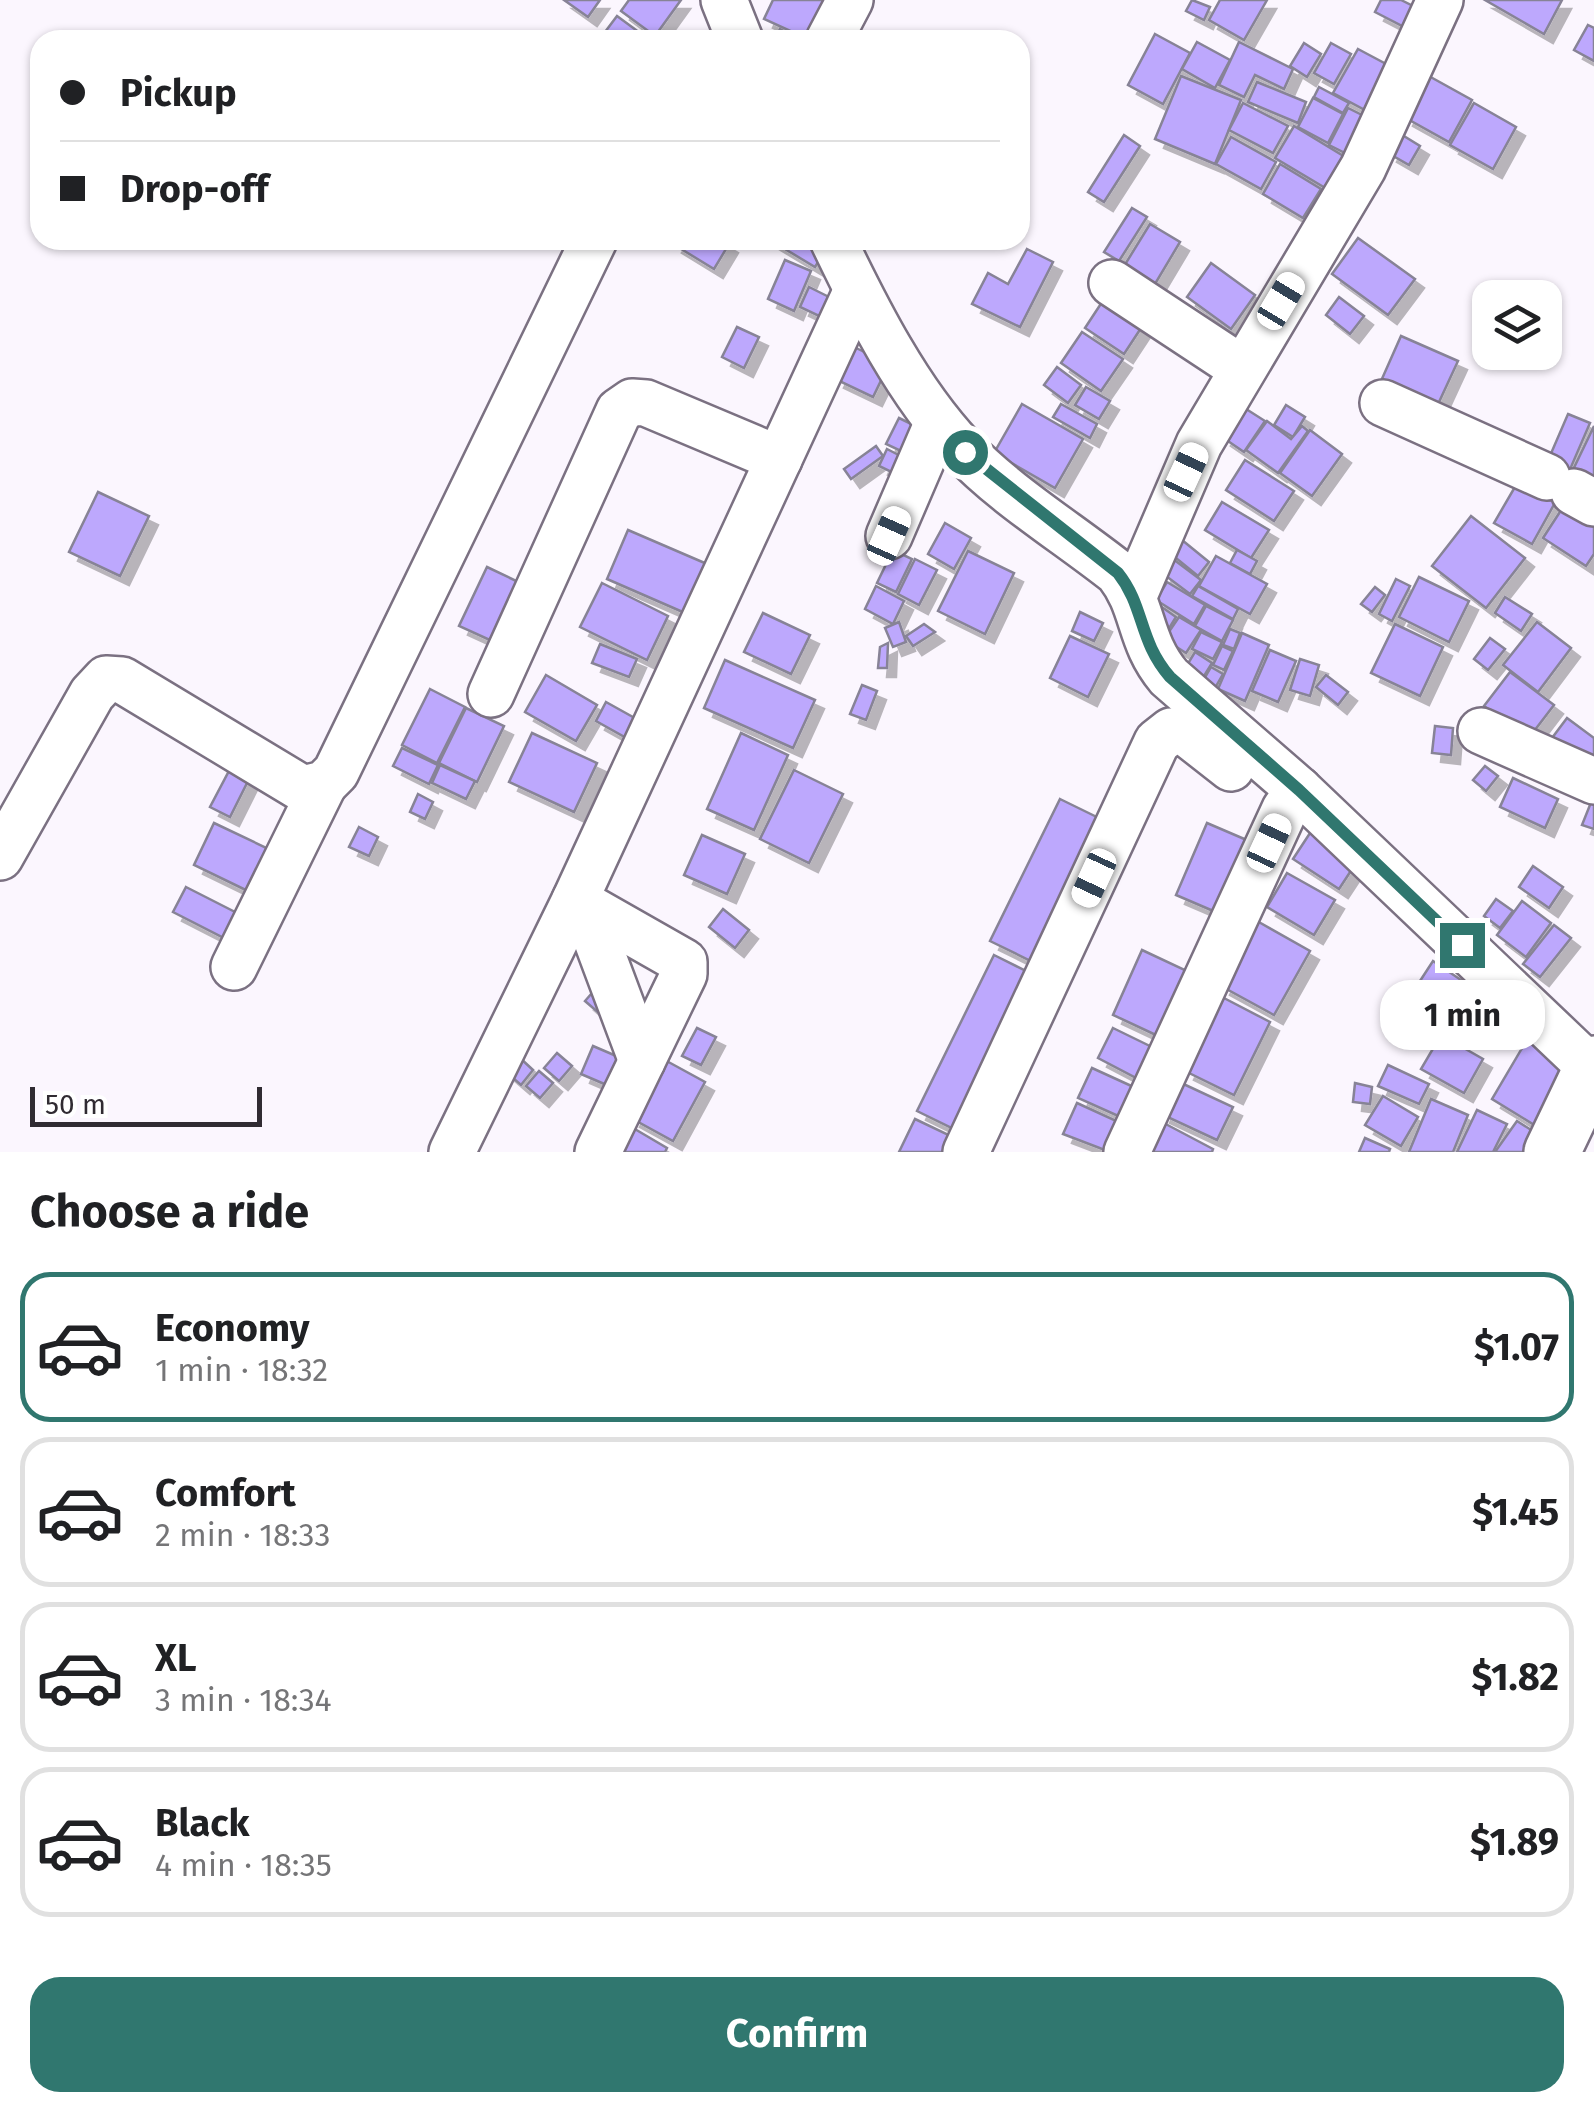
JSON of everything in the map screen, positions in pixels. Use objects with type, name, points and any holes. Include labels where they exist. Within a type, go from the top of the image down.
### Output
[{"type":"main road","points":[[1552,1152],[1593,1066]]},
{"type":"street","points":[[834,30],[850,0]]},
{"type":"street","points":[[1134,594],[1198,444],[1377,142],[1440,0]]},
{"type":"street","points":[[234,967],[324,784],[336,772],[589,250]]},
{"type":"street","points":[[839,250],[857,290],[938,422],[965,452],[1118,573],[1134,594],[1140,630],[1152,656],[1292,800],[1593,1066]]},
{"type":"street","points":[[1112,283],[1240,368]]},
{"type":"street","points":[[452,1152],[579,903],[857,290]]},
{"type":"street","points":[[492,694],[619,411],[632,402],[646,403],[779,459]]},
{"type":"street","points":[[1384,403],[1572,491]]},
{"type":"street","points":[[889,536],[938,422]]},
{"type":"street","points":[[0,857],[92,694],[106,679],[122,680],[303,790],[324,784]]},
{"type":"street","points":[[966,1152],[1158,742],[1171,731],[1184,732],[1292,800]]},
{"type":"street","points":[[1481,731],[1594,781]]},
{"type":"street","points":[[1127,1152],[1292,800]]},
{"type":"street","points":[[579,903],[642,1061]]},
{"type":"street","points":[[579,903],[684,962],[684,974],[598,1152]]},
{"type":"building","points":[[564,0],[600,0],[588,17]]},
{"type":"building","points":[[629,0],[681,0],[659,30],[647,30],[621,11]]},
{"type":"building","points":[[773,0],[830,0],[815,30],[788,30],[764,19]]},
{"type":"building","points":[[1192,0],[1210,7],[1204,20],[1186,11]]},
{"type":"building","points":[[1220,0],[1267,0],[1244,40],[1209,20]]},
{"type":"building","points":[[1381,0],[1401,0],[1423,11],[1412,31],[1375,12]]},
{"type":"building","points":[[1485,0],[1562,0],[1544,34]]},
{"type":"building","points":[[617,16],[636,30],[606,30]]},
{"type":"building","points":[[1588,25],[1594,28],[1594,61],[1574,50]]},
{"type":"building","points":[[1155,34],[1190,53],[1163,104],[1128,85]]},
{"type":"building","points":[[1197,42],[1230,60],[1215,88],[1182,69]]},
{"type":"building","points":[[1239,42],[1293,69],[1284,89],[1255,75],[1244,97],[1219,85]]},
{"type":"building","points":[[1304,43],[1321,54],[1307,77],[1290,66]]},
{"type":"building","points":[[1331,43],[1351,54],[1334,84],[1314,73]]},
{"type":"building","points":[[1358,49],[1403,73],[1380,118],[1333,93]]},
{"type":"building","points":[[1427,75],[1472,100],[1449,142],[1404,117]]},
{"type":"building","points":[[1181,76],[1241,100],[1215,164],[1155,139]]},
{"type":"building","points":[[1257,82],[1306,102],[1298,123],[1248,102]]},
{"type":"building","points":[[1319,87],[1349,103],[1343,113],[1314,97]]},
{"type":"building","points":[[1313,98],[1343,114],[1328,143],[1298,127]]},
{"type":"building","points":[[1243,103],[1288,126],[1273,153],[1229,130]]},
{"type":"building","points":[[1474,103],[1516,127],[1493,169],[1450,145]]},
{"type":"building","points":[[1348,108],[1378,123],[1359,160],[1329,145]]},
{"type":"building","points":[[1294,126],[1350,160],[1332,192],[1275,158]]},
{"type":"building","points":[[1399,133],[1420,146],[1409,165],[1388,153]]},
{"type":"building","points":[[1124,135],[1140,146],[1104,202],[1088,192]]},
{"type":"building","points":[[1231,137],[1276,162],[1261,189],[1216,164]]},
{"type":"building","points":[[1280,164],[1321,189],[1303,218],[1263,194]]},
{"type":"building","points":[[1132,208],[1147,217],[1119,261],[1104,252]]},
{"type":"building","points":[[1150,224],[1180,242],[1152,289],[1121,271]]},
{"type":"building","points":[[1358,238],[1415,279],[1388,315],[1332,274]]},
{"type":"building","points":[[683,250],[725,250],[714,269]]},
{"type":"building","points":[[787,250],[826,250],[815,267]]},
{"type":"building","points":[[1026,250],[1053,262],[1020,327],[972,304],[988,273],[1008,284]]},
{"type":"building","points":[[785,260],[811,271],[794,311],[768,299]]},
{"type":"building","points":[[1211,263],[1255,295],[1231,329],[1187,297]]},
{"type":"building","points":[[809,287],[843,304],[834,323],[800,307]]},
{"type":"building","points":[[1106,296],[1145,322],[1124,354],[1085,328]]},
{"type":"building","points":[[1339,297],[1364,316],[1350,334],[1326,315]]},
{"type":"building","points":[[737,327],[759,337],[744,368],[722,357]]},
{"type":"building","points":[[1082,332],[1123,359],[1101,391],[1061,363]]},
{"type":"building","points":[[1401,336],[1458,361],[1433,415],[1377,390]]},
{"type":"building","points":[[852,346],[889,364],[873,397],[835,379]]},
{"type":"building","points":[[1057,367],[1081,385],[1068,403],[1044,385]]},
{"type":"building","points":[[1086,387],[1110,401],[1099,419],[1075,405]]},
{"type":"building","points":[[1022,404],[1083,439],[1055,488],[994,453]]},
{"type":"building","points":[[1061,404],[1097,424],[1090,438],[1053,417]]},
{"type":"building","points":[[1286,405],[1305,417],[1293,437],[1274,425]]},
{"type":"building","points":[[1243,407],[1265,421],[1244,452],[1222,437]]},
{"type":"building","points":[[1568,414],[1590,423],[1565,481],[1543,472]]},
{"type":"building","points":[[899,418],[930,433],[918,459],[886,444]]},
{"type":"building","points":[[1267,421],[1291,439],[1302,426],[1308,431],[1278,473],[1246,450]]},
{"type":"building","points":[[1594,426],[1594,488],[1570,476]]},
{"type":"building","points":[[1310,430],[1342,454],[1312,496],[1280,473]]},
{"type":"building","points":[[876,446],[883,456],[851,479],[844,469]]},
{"type":"building","points":[[887,449],[916,464],[908,480],[879,466]]},
{"type":"building","points":[[1245,460],[1294,491],[1274,521],[1226,490]]},
{"type":"building","points":[[1519,480],[1556,501],[1532,544],[1494,523]]},
{"type":"building","points":[[98,492],[149,516],[120,576],[69,552]]},
{"type":"building","points":[[1567,501],[1594,518],[1594,554],[1586,566],[1543,538]]},
{"type":"building","points":[[1222,502],[1269,530],[1251,558],[1205,530]]},
{"type":"building","points":[[1471,516],[1525,558],[1486,608],[1432,566]]},
{"type":"building","points":[[945,523],[971,538],[954,569],[928,554]]},
{"type":"building","points":[[628,530],[707,564],[685,613],[607,579]]},
{"type":"building","points":[[1182,540],[1209,562],[1198,576],[1171,554]]},
{"type":"building","points":[[893,550],[912,559],[896,592],[877,583]]},
{"type":"building","points":[[1237,550],[1257,561],[1250,574],[1230,563]]},
{"type":"building","points":[[968,551],[1014,573],[985,634],[938,611]]},
{"type":"building","points":[[1216,556],[1267,584],[1250,614],[1199,586]]},
{"type":"building","points":[[915,559],[937,570],[919,605],[898,594]]},
{"type":"building","points":[[1173,559],[1201,580],[1190,594],[1162,573]]},
{"type":"building","points":[[487,567],[531,588],[503,646],[459,626]]},
{"type":"building","points":[[1419,577],[1469,601],[1449,642],[1399,617]]},
{"type":"building","points":[[1396,579],[1410,586],[1392,621],[1379,614]]},
{"type":"building","points":[[1167,582],[1205,605],[1194,624],[1156,600]]},
{"type":"building","points":[[602,583],[668,616],[647,660],[580,627]]},
{"type":"building","points":[[876,586],[904,601],[893,624],[865,609]]},
{"type":"building","points":[[1198,586],[1238,609],[1233,619],[1192,596]]},
{"type":"building","points":[[1375,587],[1385,595],[1372,612],[1361,604]]},
{"type":"building","points":[[1505,597],[1532,614],[1521,631],[1495,613]]},
{"type":"building","points":[[1159,605],[1176,617],[1168,630],[1150,618]]},
{"type":"building","points":[[1206,606],[1233,620],[1222,641],[1195,626]]},
{"type":"building","points":[[1080,612],[1103,623],[1094,641],[1072,631]]},
{"type":"building","points":[[763,613],[810,635],[791,674],[744,652]]},
{"type":"building","points":[[1179,617],[1201,630],[1186,653],[1164,639]]},
{"type":"building","points":[[899,622],[906,642],[893,647],[885,628]]},
{"type":"building","points":[[1537,622],[1571,648],[1538,692],[1503,665]]},
{"type":"building","points":[[924,624],[935,632],[913,646],[906,636]]},
{"type":"building","points":[[1395,624],[1443,647],[1420,696],[1371,673]]},
{"type":"building","points":[[1230,629],[1240,633],[1234,649],[1223,645]]},
{"type":"building","points":[[1201,632],[1222,642],[1213,659],[1192,649]]},
{"type":"building","points":[[1242,633],[1269,645],[1245,701],[1218,689]]},
{"type":"building","points":[[1070,636],[1109,654],[1088,697],[1050,678]]},
{"type":"building","points":[[1490,638],[1505,649],[1488,670],[1474,659]]},
{"type":"building","points":[[888,643],[887,668],[878,668],[880,647]]},
{"type":"building","points":[[600,644],[637,659],[629,677],[592,663]]},
{"type":"building","points":[[1222,646],[1233,651],[1224,670],[1213,665]]},
{"type":"building","points":[[1270,650],[1296,661],[1278,702],[1252,691]]},
{"type":"building","points":[[1195,652],[1212,663],[1201,681],[1184,670]]},
{"type":"building","points":[[1300,659],[1319,665],[1310,696],[1290,690]]},
{"type":"building","points":[[725,660],[815,700],[793,748],[704,708]]},
{"type":"building","points":[[1211,667],[1223,674],[1215,688],[1203,681]]},
{"type":"building","points":[[1510,672],[1554,705],[1528,739],[1484,706]]},
{"type":"building","points":[[546,675],[597,705],[576,741],[525,712]]},
{"type":"building","points":[[1326,675],[1348,692],[1338,705],[1316,687]]},
{"type":"building","points":[[862,685],[877,691],[866,720],[850,714]]},
{"type":"building","points":[[430,689],[465,707],[437,763],[402,745]]},
{"type":"building","points":[[606,702],[640,721],[630,740],[596,721]]},
{"type":"building","points":[[466,708],[504,726],[477,782],[439,763]]},
{"type":"building","points":[[1567,718],[1594,738],[1594,770],[1552,738]]},
{"type":"building","points":[[1435,726],[1453,728],[1451,755],[1432,753]]},
{"type":"building","points":[[532,733],[597,763],[574,812],[509,782]]},
{"type":"building","points":[[741,733],[788,755],[754,830],[707,809]]},
{"type":"building","points":[[402,748],[438,765],[429,784],[393,766]]},
{"type":"building","points":[[440,765],[475,781],[466,799],[432,783]]},
{"type":"building","points":[[1485,766],[1498,776],[1486,791],[1473,780]]},
{"type":"building","points":[[230,769],[249,779],[230,817],[210,807]]},
{"type":"building","points":[[794,770],[843,794],[809,863],[760,839]]},
{"type":"building","points":[[1513,778],[1558,799],[1545,828],[1500,807]]},
{"type":"building","points":[[418,794],[433,802],[425,819],[410,812]]},
{"type":"building","points":[[1594,795],[1594,829],[1582,825]]},
{"type":"building","points":[[1060,799],[1109,823],[1039,965],[990,941]]},
{"type":"building","points":[[214,823],[275,852],[254,894],[194,865]]},
{"type":"building","points":[[1207,823],[1249,841],[1218,913],[1176,895]]},
{"type":"building","points":[[359,827],[378,837],[369,856],[349,847]]},
{"type":"building","points":[[1312,830],[1358,860],[1339,889],[1293,859]]},
{"type":"building","points":[[702,835],[745,854],[727,894],[684,875]]},
{"type":"building","points":[[1533,866],[1563,887],[1549,908],[1519,887]]},
{"type":"building","points":[[1287,873],[1335,900],[1314,935],[1267,907]]},
{"type":"building","points":[[186,887],[237,913],[224,938],[173,912]]},
{"type":"building","points":[[1496,899],[1513,911],[1500,928],[1484,916]]},
{"type":"building","points":[[1522,901],[1551,923],[1526,957],[1497,935]]},
{"type":"building","points":[[723,909],[749,930],[735,948],[709,927]]},
{"type":"building","points":[[1257,921],[1310,951],[1274,1015],[1221,986]]},
{"type":"building","points":[[1554,925],[1571,938],[1540,977],[1523,964]]},
{"type":"building","points":[[1142,950],[1187,971],[1158,1036],[1113,1015]]},
{"type":"building","points":[[994,955],[1034,975],[958,1131],[917,1111]]},
{"type":"building","points":[[1433,961],[1464,982],[1450,1002],[1420,981]]},
{"type":"building","points":[[598,986],[613,999],[600,1014],[585,1001]]},
{"type":"building","points":[[1419,991],[1445,1006],[1428,1037],[1401,1022]]},
{"type":"building","points":[[1222,997],[1270,1022],[1234,1095],[1185,1071]]},
{"type":"building","points":[[1459,1004],[1485,1019],[1475,1037],[1449,1023]]},
{"type":"building","points":[[697,1028],[716,1037],[701,1065],[682,1056]]},
{"type":"building","points":[[1113,1028],[1158,1050],[1142,1081],[1098,1058]]},
{"type":"building","points":[[1441,1035],[1483,1059],[1464,1093],[1421,1069]]},
{"type":"building","points":[[1528,1038],[1572,1065],[1536,1126],[1492,1099]]},
{"type":"building","points":[[593,1046],[628,1061],[616,1089],[581,1074]]},
{"type":"building","points":[[557,1053],[572,1066],[559,1081],[544,1068]]},
{"type":"building","points":[[519,1057],[533,1070],[521,1085],[506,1072]]},
{"type":"building","points":[[663,1059],[705,1082],[673,1141],[631,1118]]},
{"type":"building","points":[[1388,1065],[1429,1084],[1419,1104],[1378,1086]]},
{"type":"building","points":[[1092,1068],[1138,1089],[1125,1119],[1078,1098]]},
{"type":"building","points":[[539,1071],[553,1083],[540,1098],[526,1086]]},
{"type":"building","points":[[1177,1081],[1233,1107],[1217,1140],[1161,1114]]},
{"type":"building","points":[[1355,1083],[1372,1087],[1370,1104],[1353,1102]]},
{"type":"building","points":[[1383,1096],[1418,1117],[1401,1146],[1365,1125]]},
{"type":"building","points":[[1431,1099],[1468,1115],[1453,1152],[1409,1152]]},
{"type":"building","points":[[1077,1103],[1123,1124],[1110,1152],[1063,1134]]},
{"type":"building","points":[[1477,1110],[1507,1124],[1493,1152],[1457,1152]]},
{"type":"building","points":[[915,1119],[955,1138],[949,1152],[899,1152]]},
{"type":"building","points":[[1160,1121],[1213,1149],[1212,1152],[1150,1152]]},
{"type":"building","points":[[1517,1121],[1536,1133],[1523,1152],[1495,1152]]},
{"type":"building","points":[[628,1125],[667,1148],[665,1152],[613,1152]]},
{"type":"building","points":[[1365,1138],[1390,1149],[1389,1152],[1359,1152]]},
{"type":"route","points":[[965,452],[1118,573],[1134,594],[1140,630],[1152,656],[1170,677],[1299,790],[1462,945]]}]
